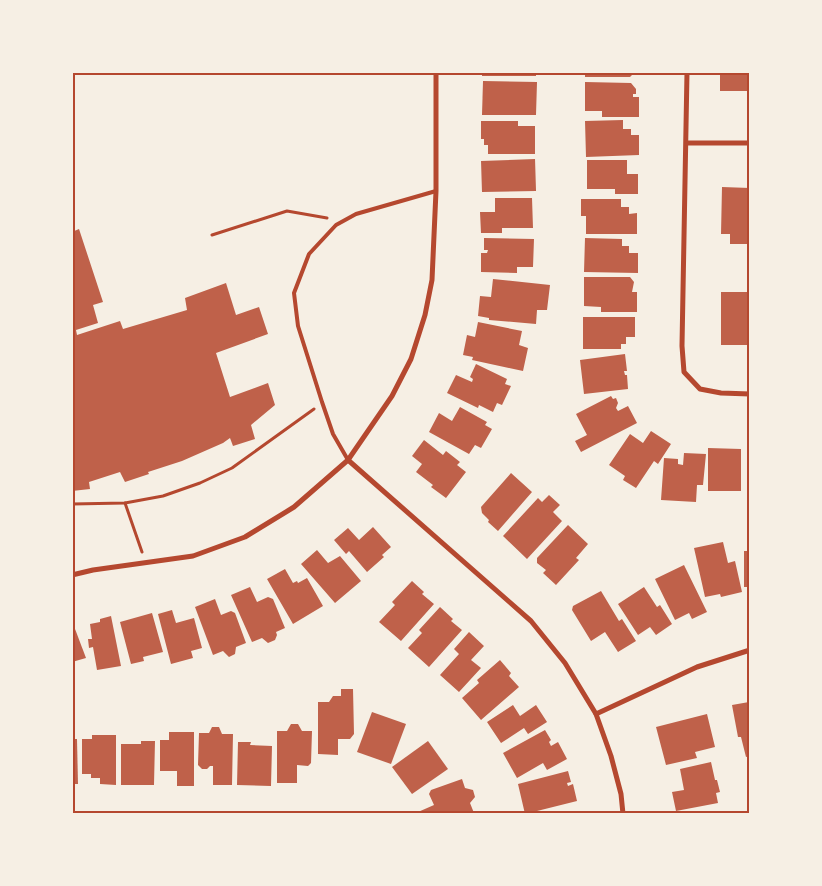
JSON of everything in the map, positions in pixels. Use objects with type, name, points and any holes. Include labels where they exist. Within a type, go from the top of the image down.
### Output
[{"type":"street","points":[[72,575],[93,570],[193,556],[245,537],[294,507],[348,460],[392,396],[411,359],[425,315],[432,280],[436,191],[436,72]]},
{"type":"street","points":[[687,72],[682,346],[684,372],[700,389],[721,394],[750,394]]},
{"type":"street","points":[[686,143],[750,143]]},
{"type":"street","points":[[348,460],[531,621],[565,663],[596,714],[611,756],[621,794],[623,814]]},
{"type":"street","points":[[596,714],[697,667],[750,650]]},
{"type":"lane","points":[[348,460],[333,434],[322,402],[298,326],[294,293],[308,254],[336,225],[356,214],[436,191]]},
{"type":"path","points":[[212,235],[287,211],[328,218],[336,225]]},
{"type":"path","points":[[72,504],[125,503],[163,496],[200,483],[232,468],[322,402]]},
{"type":"path","points":[[125,503],[145,562]]},
{"type":"building","points":[[482,72],[536,72],[536,76],[482,76]]},
{"type":"building","points":[[585,72],[635,72],[630,77],[585,77]]},
{"type":"building","points":[[720,72],[749,72],[750,91],[720,91]]},
{"type":"building","points":[[483,81],[537,82],[536,115],[482,115]]},
{"type":"building","points":[[585,82],[631,83],[636,89],[636,94],[633,94],[633,97],[639,97],[639,117],[602,117],[602,111],[585,111]]},
{"type":"building","points":[[623,120],[623,129],[631,129],[631,135],[639,135],[639,155],[586,157],[585,121]]},
{"type":"building","points":[[481,121],[518,121],[518,126],[535,126],[535,154],[488,154],[488,145],[484,145],[484,139],[481,139]]},
{"type":"building","points":[[535,159],[536,191],[482,192],[481,161]]},
{"type":"building","points":[[587,160],[627,160],[627,174],[638,174],[638,194],[615,194],[615,189],[587,189]]},
{"type":"building","points":[[722,187],[750,188],[750,244],[730,244],[730,234],[721,234]]},
{"type":"building","points":[[495,198],[532,198],[533,228],[502,228],[502,233],[481,233],[480,212],[495,212]]},
{"type":"building","points":[[581,199],[621,199],[621,207],[629,207],[629,214],[637,213],[637,234],[586,234],[586,216],[581,216]]},
{"type":"building","points":[[79,229],[103,302],[93,305],[98,323],[76,330],[77,335],[120,321],[123,329],[187,310],[185,298],[226,283],[236,315],[259,307],[268,334],[216,353],[230,397],[268,383],[275,405],[251,425],[255,439],[233,446],[230,438],[182,461],[148,472],[149,474],[125,482],[120,472],[89,482],[90,489],[72,491],[72,232]]},
{"type":"building","points":[[484,238],[534,239],[533,267],[517,267],[517,273],[481,272],[481,253],[487,253],[488,250],[484,250]]},
{"type":"building","points":[[585,238],[622,239],[622,246],[629,246],[629,253],[638,253],[638,273],[584,272]]},
{"type":"building","points":[[584,277],[630,277],[634,282],[632,292],[637,292],[637,312],[601,312],[601,307],[584,306]]},
{"type":"building","points":[[493,279],[550,285],[547,310],[537,310],[536,324],[489,320],[489,318],[478,316],[480,296],[491,297]]},
{"type":"building","points":[[721,292],[750,292],[750,345],[721,345]]},
{"type":"building","points":[[583,317],[635,317],[635,337],[626,337],[626,344],[621,344],[621,349],[583,349]]},
{"type":"building","points":[[478,322],[522,331],[519,345],[528,348],[523,371],[472,360],[473,357],[463,355],[467,335],[475,337]]},
{"type":"building","points":[[625,354],[627,371],[624,371],[625,375],[627,375],[628,389],[584,394],[580,360]]},
{"type":"building","points":[[476,364],[507,379],[505,384],[511,386],[502,405],[497,403],[493,412],[479,405],[478,408],[447,393],[456,375],[472,382],[473,379],[470,377]]},
{"type":"building","points":[[611,396],[613,399],[616,398],[618,403],[616,408],[618,411],[628,406],[637,423],[581,452],[575,441],[587,435],[576,414]]},
{"type":"building","points":[[460,407],[487,422],[485,425],[492,429],[481,448],[475,445],[469,454],[429,432],[439,413],[452,421]]},
{"type":"building","points":[[651,431],[671,444],[658,464],[654,461],[636,488],[623,480],[625,476],[609,465],[630,434],[643,443]]},
{"type":"building","points":[[424,440],[443,455],[446,451],[460,462],[457,465],[466,472],[446,498],[431,487],[433,485],[416,472],[422,464],[412,456]]},
{"type":"building","points":[[708,448],[741,449],[741,491],[708,491]]},
{"type":"building","points":[[684,453],[706,454],[703,485],[697,485],[696,502],[661,500],[664,458],[678,459],[678,464],[683,465]]},
{"type":"building","points":[[511,473],[532,492],[498,531],[488,522],[489,520],[482,513],[481,507]]},
{"type":"building","points":[[549,495],[560,505],[553,512],[562,521],[527,559],[503,536],[538,498],[542,502]]},
{"type":"building","points":[[568,525],[588,544],[576,558],[579,560],[556,585],[543,573],[546,570],[537,563],[537,558]]},
{"type":"building","points":[[373,527],[391,547],[382,555],[384,557],[367,572],[349,551],[346,554],[334,540],[348,528],[359,540]]},
{"type":"building","points":[[723,542],[728,563],[735,561],[742,592],[721,597],[720,594],[705,597],[694,548]]},
{"type":"building","points":[[317,550],[328,563],[340,556],[361,581],[335,603],[301,564]]},
{"type":"building","points":[[744,551],[750,551],[750,587],[744,587]]},
{"type":"building","points":[[684,565],[707,612],[692,619],[689,613],[675,620],[655,579]]},
{"type":"building","points":[[285,569],[293,583],[297,581],[298,583],[307,578],[323,606],[293,624],[267,579]]},
{"type":"building","points":[[412,581],[424,592],[422,594],[434,604],[401,641],[379,622],[395,605],[392,602]]},
{"type":"building","points":[[250,587],[257,602],[268,597],[273,599],[285,628],[276,632],[275,640],[268,643],[262,638],[252,642],[231,595]]},
{"type":"building","points":[[644,587],[657,607],[660,605],[672,624],[656,635],[650,627],[638,635],[618,604]]},
{"type":"building","points":[[601,591],[619,621],[622,619],[636,641],[618,652],[605,632],[591,641],[572,610],[573,606]]},
{"type":"building","points":[[215,599],[221,615],[231,611],[235,613],[246,643],[236,647],[235,654],[229,657],[223,651],[213,655],[195,607]]},
{"type":"building","points":[[440,607],[453,619],[451,621],[462,630],[429,667],[408,648],[422,633],[419,630]]},
{"type":"building","points":[[172,610],[176,623],[194,618],[202,648],[191,651],[193,658],[171,664],[158,614]]},
{"type":"building","points":[[152,613],[163,652],[143,657],[144,661],[131,664],[120,622]]},
{"type":"building","points":[[111,616],[121,666],[97,670],[93,647],[89,648],[88,639],[92,639],[90,624],[100,622],[100,619]]},
{"type":"building","points":[[72,621],[86,658],[72,662]]},
{"type":"building","points":[[469,632],[484,646],[471,660],[481,668],[459,692],[440,675],[459,654],[454,649]]},
{"type":"building","points":[[500,660],[511,673],[509,676],[519,687],[481,720],[462,698],[479,683],[477,680]]},
{"type":"building","points":[[341,689],[353,689],[354,734],[350,739],[338,739],[338,755],[318,754],[318,702],[329,702],[333,696],[341,696]]},
{"type":"building","points":[[749,702],[750,756],[746,757],[741,737],[738,737],[732,705]]},
{"type":"building","points":[[513,705],[520,716],[536,705],[547,722],[528,734],[524,728],[501,743],[487,722]]},
{"type":"building","points":[[372,712],[406,724],[391,764],[357,752]]},
{"type":"building","points":[[707,714],[715,747],[695,752],[697,758],[666,765],[656,727]]},
{"type":"building","points":[[291,724],[298,724],[302,731],[312,731],[311,763],[308,766],[297,765],[297,783],[277,783],[277,731],[287,731]]},
{"type":"building","points":[[212,727],[219,727],[222,734],[233,734],[232,785],[213,785],[213,766],[202,769],[198,765],[199,733],[209,733]]},
{"type":"building","points":[[545,730],[551,740],[549,742],[551,746],[558,742],[567,759],[547,770],[543,763],[517,778],[503,753]]},
{"type":"building","points":[[169,732],[194,732],[194,786],[177,786],[177,771],[160,771],[160,740],[169,740]]},
{"type":"building","points":[[92,735],[116,735],[116,785],[100,784],[100,778],[91,778],[91,774],[82,774],[82,739],[92,739]]},
{"type":"building","points":[[72,739],[77,739],[78,784],[72,784]]},
{"type":"building","points":[[141,741],[155,741],[154,785],[121,785],[121,744],[141,744]]},
{"type":"building","points":[[428,741],[448,769],[412,794],[392,767]]},
{"type":"building","points":[[238,742],[251,742],[250,745],[272,746],[271,786],[237,785]]},
{"type":"building","points":[[711,762],[720,792],[716,793],[718,803],[676,811],[672,792],[684,790],[680,769]]},
{"type":"building","points":[[568,771],[571,782],[567,783],[568,786],[573,784],[577,801],[525,814],[518,784]]},
{"type":"building","points":[[462,779],[465,788],[473,790],[475,797],[470,803],[474,813],[418,814],[418,812],[434,805],[429,794],[431,790]]}]
